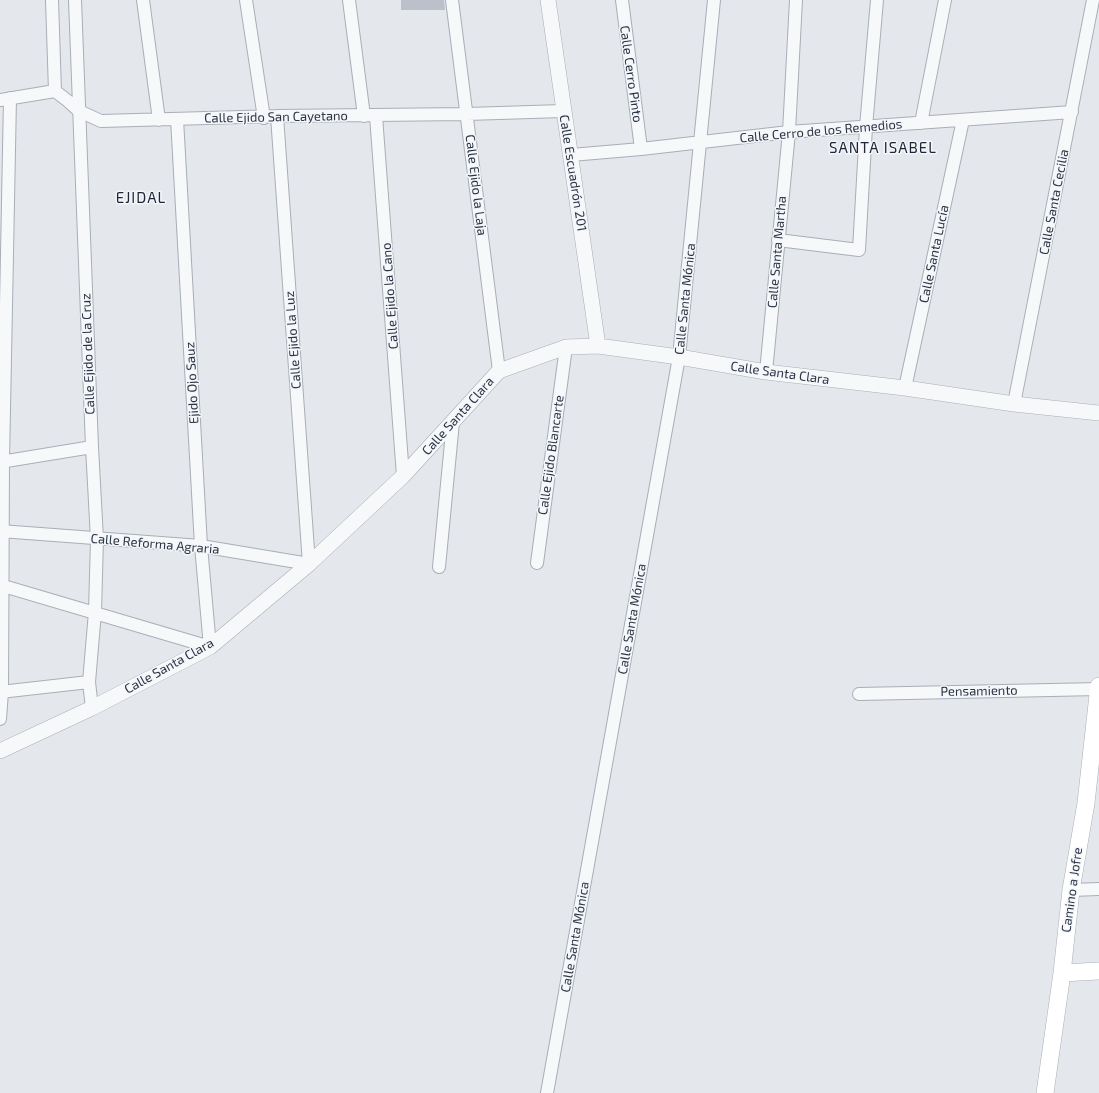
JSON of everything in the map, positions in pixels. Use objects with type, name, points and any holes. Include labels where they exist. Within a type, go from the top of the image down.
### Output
[{"type":"main road","name":"Camino a Jofre","points":[[1046,1093],[1062,972],[1070,890],[1092,802],[1099,688]]},
{"type":"main road","points":[[1062,972],[1099,971]]},
{"type":"street","points":[[0,719],[5,99],[55,91],[52,0]]},
{"type":"street","name":"Calle Ejido de la Cruz","points":[[75,0],[92,447],[97,539],[95,612],[89,682],[92,708]]},
{"type":"street","points":[[143,0],[159,120]]},
{"type":"street","points":[[246,0],[264,118]]},
{"type":"street","name":"Calle Ejido la Cano","points":[[349,0],[370,116],[404,476]]},
{"type":"street","name":"Calle Ejido la Laja","points":[[452,0],[500,371]]},
{"type":"street","name":"Calle Escuadrón 201","points":[[548,0],[598,346]]},
{"type":"street","name":"Calle Cerro Pinto","points":[[622,0],[641,149]]},
{"type":"street","name":"Calle Santa Mónica","points":[[547,1093],[680,357],[714,0]]},
{"type":"street","name":"Calle Santa Martha","points":[[766,372],[789,132],[796,0]]},
{"type":"street","points":[[778,240],[860,250],[866,127],[877,0]]},
{"type":"street","points":[[921,123],[945,0]]},
{"type":"street","name":"Calle Santa Cecilia","points":[[1014,404],[1094,0]]},
{"type":"street","name":"Calle Ejido San Cayetano","points":[[55,91],[79,111],[101,121],[563,111]]},
{"type":"street","name":"Calle Cerro de los Remedios","points":[[571,155],[641,149],[789,132],[1072,112]]},
{"type":"street","name":"Calle Ejido la Luz","points":[[277,116],[309,564]]},
{"type":"street","name":"Ejido Ojo Sauz","points":[[177,119],[201,546],[210,647]]},
{"type":"street","name":"Calle Santa Lucía","points":[[905,388],[963,120]]},
{"type":"street","name":"Calle Santa Clara","points":[[0,751],[92,708],[210,647],[309,564],[404,476],[500,371],[566,347],[598,346],[680,357],[766,372],[905,388],[1014,404],[1099,413]]},
{"type":"street","name":"Calle Ejido Blancarte","points":[[537,563],[566,347]]},
{"type":"street","points":[[439,567],[453,422]]},
{"type":"street","points":[[2,462],[92,447]]},
{"type":"street","name":"Calle Reforma Agraria","points":[[2,531],[201,546],[309,564]]},
{"type":"street","points":[[1,585],[210,647]]},
{"type":"street","points":[[1,692],[89,682]]},
{"type":"street","name":"Pensamiento","points":[[859,694],[1099,688]]},
{"type":"street","points":[[1070,890],[1099,889]]},
{"type":"building","points":[[401,0],[444,0],[445,10],[401,10]]},
{"type":"district","name":"SANTA ISABEL","points":[[883,148]]},
{"type":"district","name":"EJIDAL","points":[[141,198]]}]
